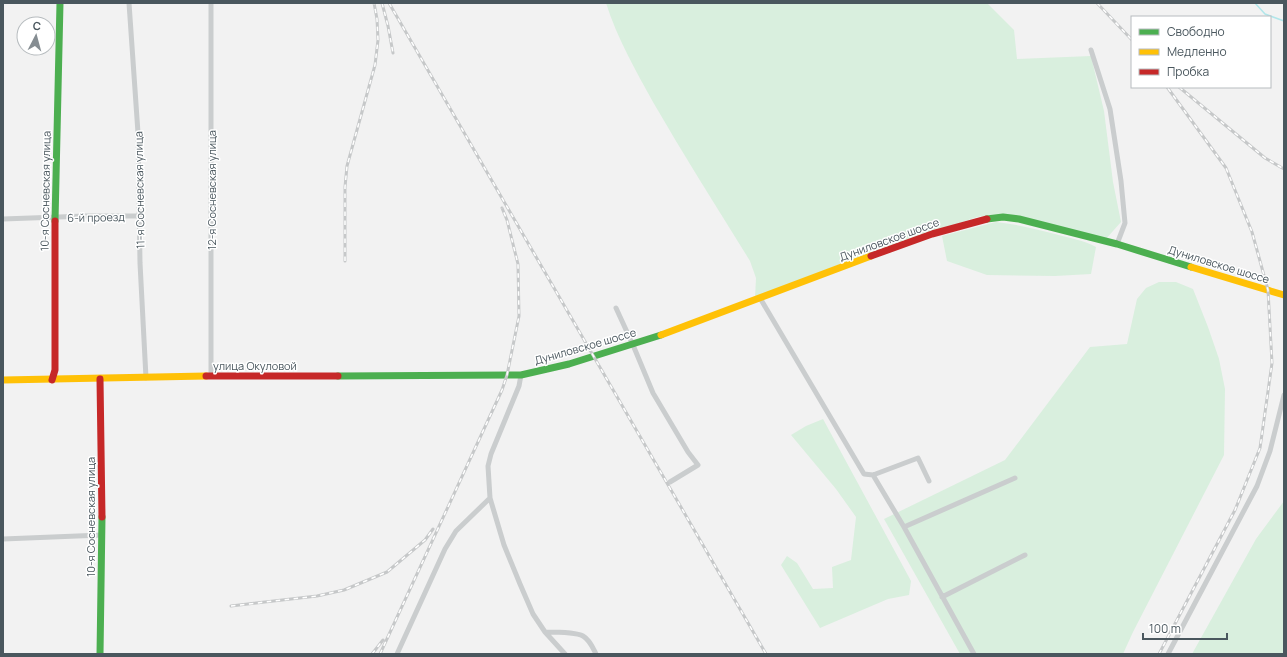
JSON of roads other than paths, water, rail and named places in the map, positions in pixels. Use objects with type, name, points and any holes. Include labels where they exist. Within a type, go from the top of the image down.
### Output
[{"type":"street","name":"10-я Сосневская улица","points":[[52,380],[55,370],[56,334],[55,217],[60,3]]},
{"type":"street","name":"11-я Сосневская улица","points":[[129,3],[138,133],[140,263],[146,378]]},
{"type":"street","name":"12-я Сосневская улица","points":[[211,3],[211,376]]},
{"type":"street","points":[[1091,50],[1110,109],[1121,181],[1125,223],[1117,244]]},
{"type":"street","name":"6-й проезд","points":[[3,219],[140,216]]},
{"type":"street","name":"Дуниловское шоссе","points":[[507,375],[521,375],[570,364],[633,345],[932,234],[976,220],[990,218],[1003,217],[1019,219],[1117,244],[1284,295]]},
{"type":"street","points":[[760,298],[864,474],[873,475],[918,458],[929,481]]},
{"type":"street","points":[[616,308],[653,393],[688,452],[698,465],[670,482]]},
{"type":"street","name":"улица Окуловой","points":[[3,380],[211,376],[507,375]]},
{"type":"street","points":[[521,375],[519,386],[491,454],[488,466],[490,498],[504,545],[533,614],[545,632],[565,654]]},
{"type":"street","name":"10-я Сосневская улица","points":[[100,379],[102,535],[100,654]]},
{"type":"street","points":[[1168,654],[1257,486],[1270,451],[1284,395]]},
{"type":"street","points":[[873,475],[904,527],[974,654]]},
{"type":"street","points":[[904,527],[1015,478]]},
{"type":"street","points":[[397,654],[445,549],[456,531],[490,498]]},
{"type":"street","points":[[3,540],[102,535]]},
{"type":"street","points":[[942,597],[1025,555]]},
{"type":"street","points":[[545,632],[563,632],[583,636],[592,644],[596,654]]},
{"type":"waterway","points":[[1255,3],[1265,14],[1270,16]]},
{"type":"waterway","points":[[1271,16],[1284,21]]},
{"type":"railway","points":[[345,261],[345,187],[347,166],[375,65],[378,40],[377,19],[374,3]]},
{"type":"railway","points":[[382,3],[393,53]]},
{"type":"railway","points":[[389,3],[766,654]]},
{"type":"railway","points":[[1097,3],[1131,39]]},
{"type":"railway","points":[[1159,654],[1235,510],[1260,448],[1272,363],[1268,290],[1252,232],[1226,168],[1168,88]]},
{"type":"railway","points":[[1180,88],[1265,158],[1284,169]]},
{"type":"railway","points":[[380,654],[502,390],[507,375],[519,316],[518,264],[507,220],[502,208]]},
{"type":"railway","points":[[231,606],[317,596],[344,590],[387,572],[425,540],[433,529]]},
{"type":"railway","points":[[372,654],[383,640]]}]
